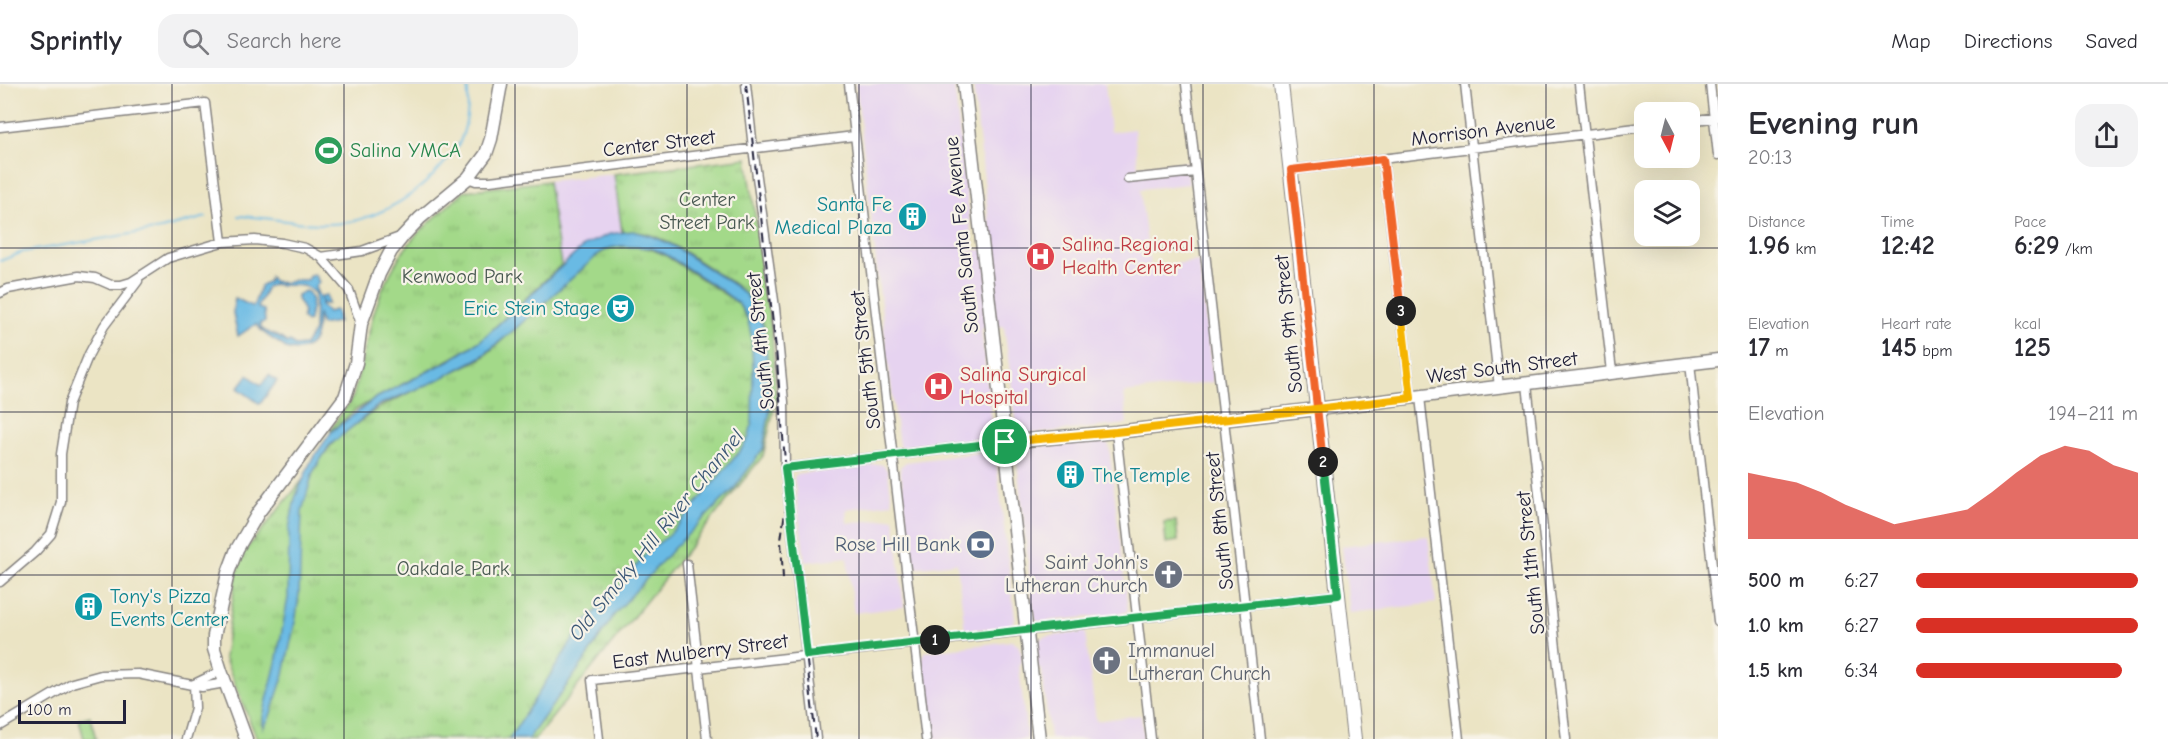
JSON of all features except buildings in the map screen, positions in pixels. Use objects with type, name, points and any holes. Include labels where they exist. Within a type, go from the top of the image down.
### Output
[{"type":"main road","name":"South 9th Street","points":[[1281,84],[1354,739]]},
{"type":"street","points":[[246,739],[214,649],[214,636],[228,573],[237,549],[258,513],[345,397],[356,363],[361,324],[382,268],[402,236],[468,178],[489,147],[501,84]]},
{"type":"street","name":"South 4th Street","points":[[746,84],[775,308],[784,402],[785,468],[816,739]]},
{"type":"street","name":"South 5th Street","points":[[849,84],[926,739]]},
{"type":"street","name":"South Santa Fe Avenue","points":[[964,84],[1039,739]]},
{"type":"street","name":"South 8th Street","points":[[1186,84],[1260,739]]},
{"type":"street","points":[[1465,84],[1499,387]]},
{"type":"street","points":[[1579,84],[1612,372]]},
{"type":"street","points":[[1710,84],[1716,118],[1718,155]]},
{"type":"street","points":[[0,127],[206,103],[222,242]]},
{"type":"street","points":[[1700,120],[1716,118]]},
{"type":"street","name":"Morrison Avenue","points":[[1291,170],[1634,128]]},
{"type":"street","name":"Center Street","points":[[468,178],[476,181],[490,181],[854,136]]},
{"type":"street","points":[[1383,159],[1416,398],[1458,739]]},
{"type":"street","points":[[1128,179],[1196,172]]},
{"type":"street","points":[[321,257],[362,251],[402,236]]},
{"type":"street","points":[[0,582],[35,552],[51,534],[61,502],[61,454],[69,403],[89,354],[104,326],[141,277],[158,263],[222,242],[255,240],[305,248],[321,257],[348,290],[361,324]]},
{"type":"street","points":[[0,293],[8,289],[79,276],[95,278],[111,285],[123,300]]},
{"type":"street","points":[[111,285],[131,282],[141,277]]},
{"type":"street","name":"West South Street","points":[[1005,442],[1116,432],[1416,398],[1718,360]]},
{"type":"street","points":[[1690,363],[1718,621]]},
{"type":"street","name":"South 11th Street","points":[[1527,384],[1566,739]]},
{"type":"street","points":[[1116,432],[1151,739]]},
{"type":"street","points":[[785,468],[1005,442]]},
{"type":"street","points":[[687,564],[707,739]]},
{"type":"street","name":"East Mulberry Street","points":[[599,739],[592,680],[1338,595]]},
{"type":"street","points":[[0,726],[72,683],[94,676],[112,673],[138,674],[194,684],[223,677]]},
{"type":"street","points":[[186,739],[195,708],[194,684]]},
{"type":"shaded area","name":"Salina Regional Health Center","points":[[856,84],[954,84],[973,251],[992,248],[973,84],[1105,84],[1110,132],[1134,129],[1138,167],[1187,162],[1189,184],[1140,189],[1150,267],[1199,261],[1213,382],[1124,393],[1127,424],[1018,435],[1004,326],[981,328],[993,432],[991,438],[907,449],[899,446]]},
{"type":"shaded area","points":[[614,174],[622,232],[610,234],[585,245],[561,265],[548,181]]},
{"type":"shaded area","points":[[1106,440],[1109,446],[1128,611],[1120,614],[1038,622],[1034,616],[1016,452],[1022,448]]},
{"type":"shaded area","points":[[985,452],[993,453],[996,458],[1015,619],[1009,626],[965,631],[957,563],[912,568],[900,467],[906,462]]},
{"type":"shaded area","points":[[883,465],[888,471],[892,503],[846,509],[847,523],[894,518],[904,607],[854,613],[847,557],[805,562],[794,477],[798,474]]},
{"type":"shaded area","points":[[1428,536],[1436,603],[1350,613],[1342,546]]},
{"type":"shaded area","points":[[1085,632],[1096,721],[1141,715],[1144,739],[1050,739],[1042,671],[1037,666],[1035,643],[1043,637]]},
{"type":"shaded area","points":[[1011,641],[1018,644],[1021,652],[1022,659],[1019,665],[1027,739],[932,739],[922,658],[924,652]]},
{"type":"green space","name":"Oakdale Park","points":[[747,158],[772,334],[776,400],[763,456],[535,739],[257,739],[224,657],[239,558],[337,438],[380,407],[482,358],[600,253],[610,248],[637,246],[665,255],[738,303],[746,317],[764,328],[753,303],[731,282],[670,243],[647,234],[622,232],[614,174]]},
{"type":"green space","name":"Kenwood Park","points":[[548,181],[561,265],[480,341],[355,410],[331,431],[353,397],[374,312],[384,285],[401,254],[417,234],[464,191]]},
{"type":"green space","points":[[1176,521],[1178,541],[1166,543],[1164,522]]},
{"type":"green space","points":[[90,716],[96,739],[84,739],[79,719]]},
{"type":"water","points":[[633,231],[672,245],[731,283],[746,295],[757,311],[764,329],[770,410],[763,449],[733,490],[673,549],[614,615],[583,663],[528,739],[509,739],[581,627],[620,586],[649,550],[667,537],[680,523],[740,451],[749,437],[752,421],[751,334],[747,317],[738,303],[665,254],[651,248],[621,246],[600,253],[481,357],[436,381],[379,405],[329,446],[313,472],[302,511],[296,617],[284,674],[269,719],[263,728],[263,716],[288,598],[289,529],[295,498],[311,461],[332,431],[376,398],[452,359],[480,341],[585,245],[610,234]]},
{"type":"water","points":[[314,274],[319,282],[315,287],[320,299],[327,295],[328,304],[323,304],[322,301],[321,305],[328,312],[335,310],[337,312],[338,322],[321,325],[318,314],[313,341],[305,348],[298,350],[288,350],[256,324],[238,336],[233,313],[235,298],[253,307],[261,285],[268,282],[270,277],[273,281],[284,283],[307,280],[310,275]],"holes":[[[273,284],[306,287],[315,294],[314,331],[305,345],[295,346],[290,342],[287,343],[261,328],[260,323],[265,322],[264,310],[258,306],[267,287]]]},
{"type":"water","points":[[308,292],[312,301],[309,321],[306,322],[302,318],[304,311],[297,299],[297,295]]},
{"type":"water","points":[[248,375],[261,385],[269,375],[277,381],[260,404],[238,388]]},
{"type":"waterway","name":"Old Smoky Hill River Channel","points":[[238,216],[330,224],[358,220],[387,209],[425,183],[457,148],[464,132],[467,116],[467,84]]},
{"type":"waterway","name":"Old Smoky Hill River Channel","points":[[0,261],[23,252],[161,229],[206,217]]},
{"type":"railway","points":[[746,84],[776,349],[788,499],[816,739]]},
{"type":"railway","points":[[783,579],[781,540],[785,511]]},
{"type":"place","name":"Salina YMCA","points":[[329,150]]},
{"type":"place","name":"Santa Fe Medical Plaza","points":[[913,216]]},
{"type":"place","name":"Salina Regional Health Center","points":[[1041,256]]},
{"type":"place","name":"Eric Stein Stage","points":[[621,308]]},
{"type":"place","name":"Salina Surgical Hospital","points":[[939,386]]},
{"type":"place","name":"The Temple","points":[[1071,475]]},
{"type":"place","name":"Rose Hill Bank","points":[[981,544]]},
{"type":"place","name":"Saint John's Lutheran Church","points":[[1169,574]]},
{"type":"place","name":"Tony's Pizza Events Center","points":[[89,607]]},
{"type":"place","name":"Immanuel Lutheran Church","points":[[1107,661]]},
{"type":"route","points":[[1005,442],[785,468],[807,655],[1338,595],[1317,409],[1291,170],[1383,159],[1411,398],[1317,409],[1224,419],[1116,432],[1005,442]]},
{"type":"park label","name":"Center Street Park","points":[[707,210]]}]
